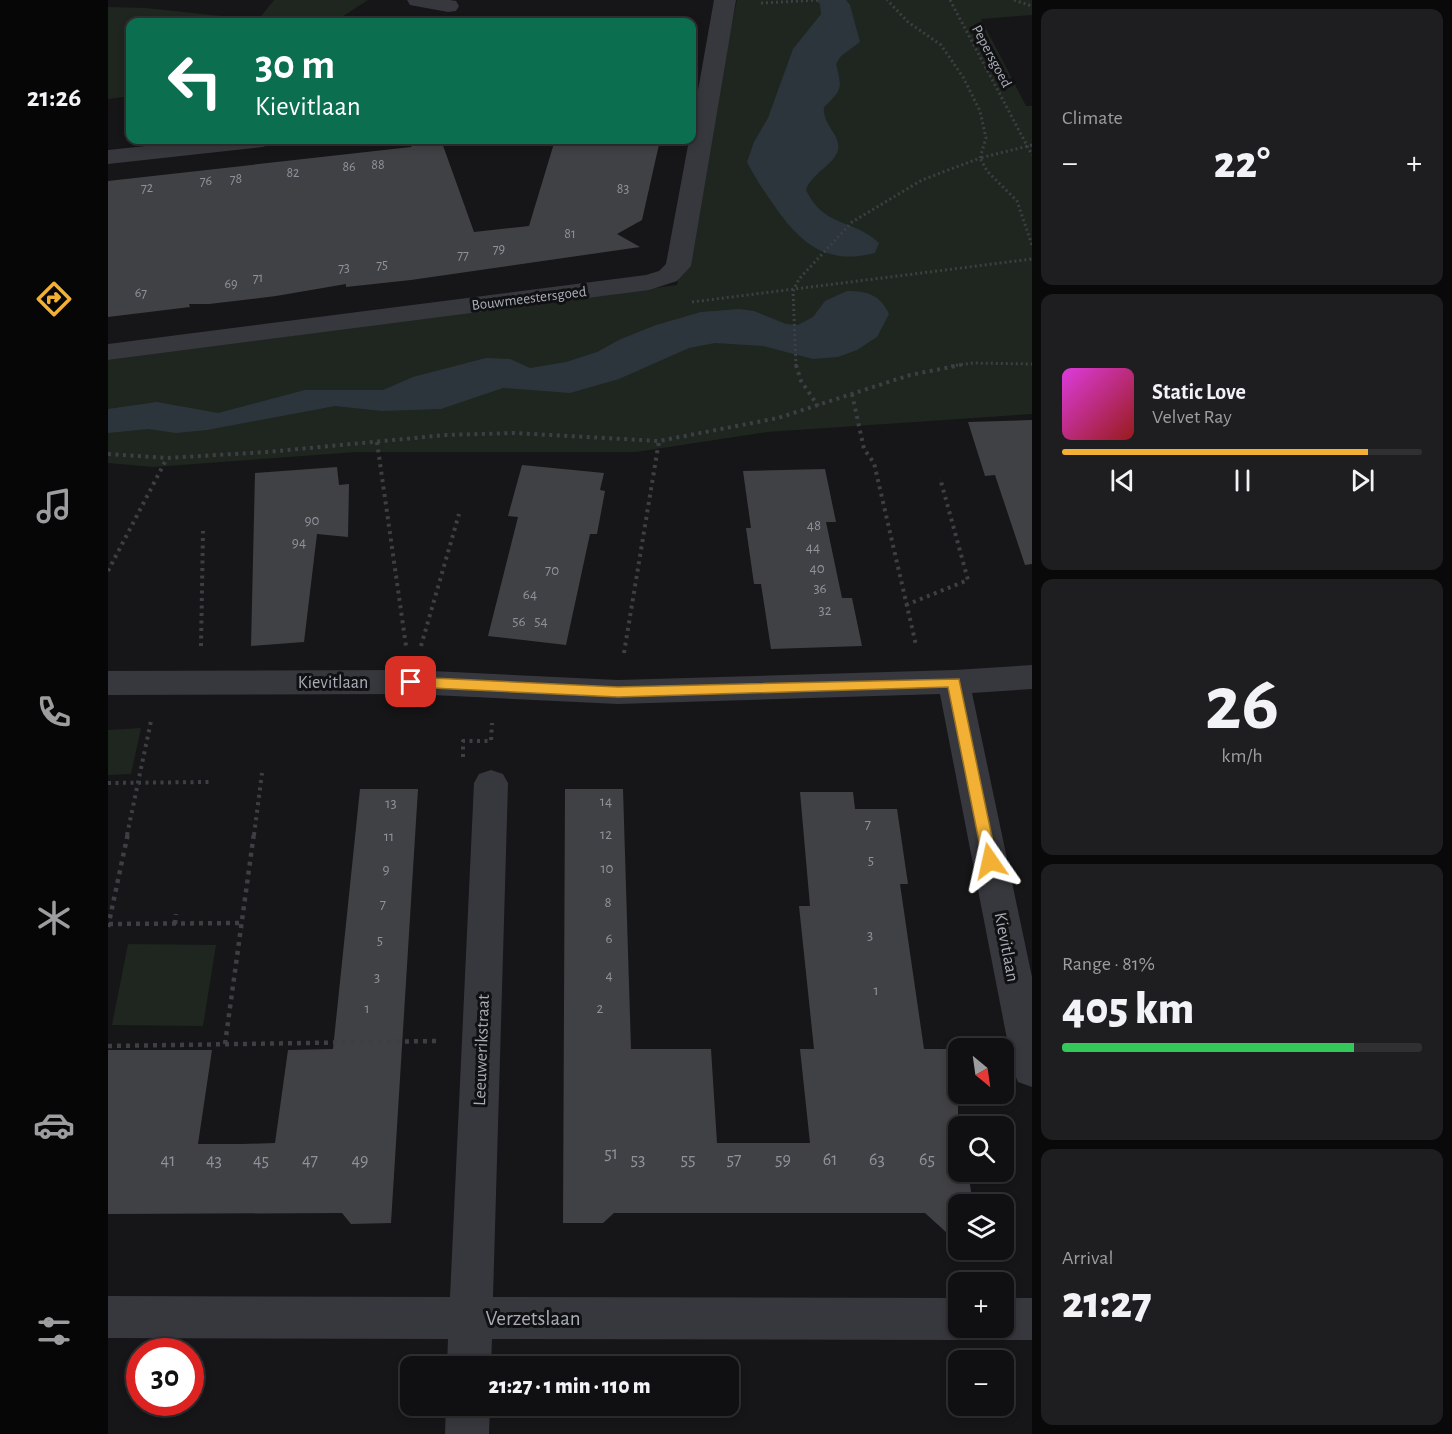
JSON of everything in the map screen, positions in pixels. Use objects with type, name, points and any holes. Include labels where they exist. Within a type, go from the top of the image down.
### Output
[{"type":"street","points":[[418,0],[445,10]]},
{"type":"street","name":"Bouwmeestersgoed","points":[[108,352],[649,282],[668,276],[678,266],[725,0]]},
{"type":"street","points":[[108,157],[226,144]]},
{"type":"street","name":"Kievitlaan","points":[[108,683],[411,682],[618,692],[940,683],[1032,677]]},
{"type":"street","name":"Kievitlaan","points":[[940,683],[1032,1070]]},
{"type":"street","name":"Leeuwerikstraat","points":[[469,1356],[482,1040],[477,776]]},
{"type":"street","name":"Verzetslaan","points":[[108,1317],[948,1319]]},
{"type":"street","points":[[1014,1319],[1032,1319]]},
{"type":"street","points":[[467,1434],[468,1416]]},
{"type":"path","points":[[725,0],[776,4],[820,0]]},
{"type":"path","points":[[887,0],[908,22],[941,45],[963,77],[980,111],[986,138],[980,158],[987,171],[1017,201],[1032,245]]},
{"type":"path","name":"Pepersgoed","points":[[950,0],[1030,145],[1032,155]]},
{"type":"path","points":[[1014,0],[1032,6]]},
{"type":"path","points":[[818,406],[801,381],[795,362],[793,291],[799,279],[852,222],[876,206],[922,180],[980,158],[1030,145]]},
{"type":"path","points":[[108,454],[167,458],[267,452],[446,435],[514,434],[659,441],[768,421],[941,368],[974,363],[1032,364]]},
{"type":"path","points":[[852,394],[864,449],[874,463],[906,605],[940,683]]},
{"type":"path","points":[[618,692],[659,441]]},
{"type":"path","points":[[377,442],[411,682]]},
{"type":"path","points":[[108,571],[167,458]]},
{"type":"path","points":[[906,605],[968,580],[940,478]]},
{"type":"path","points":[[411,682],[459,514]]},
{"type":"path","points":[[200,682],[203,531]]},
{"type":"path","points":[[160,683],[108,926],[242,923]]},
{"type":"path","points":[[477,776],[463,741],[490,741],[493,686]]},
{"type":"path","points":[[225,1044],[262,773]]},
{"type":"path","points":[[108,783],[209,783]]},
{"type":"path","points":[[175,924],[176,914]]},
{"type":"path","points":[[108,1046],[482,1040]]},
{"type":"shaded area","points":[[274,0],[368,0],[340,18],[260,18]]},
{"type":"shaded area","points":[[737,0],[1032,0],[1032,15],[981,19],[1026,106],[1032,106],[1032,414],[767,432],[636,452],[357,452],[153,467],[108,463],[108,360],[677,285]]},
{"type":"shaded area","points":[[816,0],[846,0],[850,5],[860,42],[841,56],[836,64],[840,83],[838,92],[824,107],[826,119],[837,139],[838,150],[806,190],[822,211],[869,235],[879,243],[875,253],[841,256],[814,247],[781,216],[747,162],[754,142],[768,118],[793,49],[821,14],[820,4]]},
{"type":"shaded area","points":[[108,7],[146,8],[239,18],[126,18],[126,97],[108,99]]},
{"type":"shaded area","points":[[847,291],[872,295],[882,302],[889,314],[877,337],[857,350],[838,357],[813,359],[763,346],[715,343],[689,348],[619,379],[570,393],[503,388],[441,409],[382,411],[335,406],[207,430],[176,433],[148,429],[108,433],[108,409],[157,402],[218,413],[305,390],[383,390],[413,377],[486,358],[510,359],[530,368],[566,362],[597,352],[621,339],[656,325],[701,312],[739,309],[754,311],[786,324],[798,325],[813,317],[825,301]]},
{"type":"shaded area","points":[[141,728],[131,774],[108,775],[108,730]]},
{"type":"shaded area","points":[[128,944],[216,945],[203,1026],[112,1025]]},
{"type":"building","points":[[413,144],[442,144],[474,232],[529,226],[554,144],[659,144],[642,220],[617,234],[640,247],[411,280],[346,287],[346,284],[276,296],[209,304],[189,304],[190,307],[108,317],[108,181],[411,147]]},
{"type":"building","points":[[1032,420],[1032,564],[1025,565],[995,475],[985,476],[968,422]]},
{"type":"building","points":[[522,465],[604,473],[600,490],[605,491],[597,534],[590,534],[566,645],[488,636],[518,517],[508,516]]},
{"type":"building","points":[[337,467],[339,485],[349,484],[348,537],[317,534],[304,642],[251,646],[255,473]]},
{"type":"building","points":[[825,469],[836,522],[826,522],[842,598],[852,598],[862,646],[771,649],[761,584],[754,584],[746,528],[751,528],[743,471]]},
{"type":"building","points":[[360,789],[418,789],[391,1223],[351,1224],[342,1213],[108,1214],[108,1050],[212,1050],[198,1144],[243,1144],[275,1143],[288,1050],[333,1049]]},
{"type":"building","points":[[565,789],[623,789],[631,1049],[711,1049],[717,1143],[810,1143],[800,1049],[814,1049],[799,906],[810,906],[800,792],[853,792],[855,809],[897,809],[908,884],[900,884],[924,1049],[948,1049],[948,1104],[958,1104],[958,1116],[948,1116],[948,1182],[970,1182],[971,1194],[948,1194],[948,1234],[925,1213],[614,1213],[603,1223],[563,1223]]},
{"type":"route","points":[[411,682],[618,692],[954,682],[990,861]]}]
